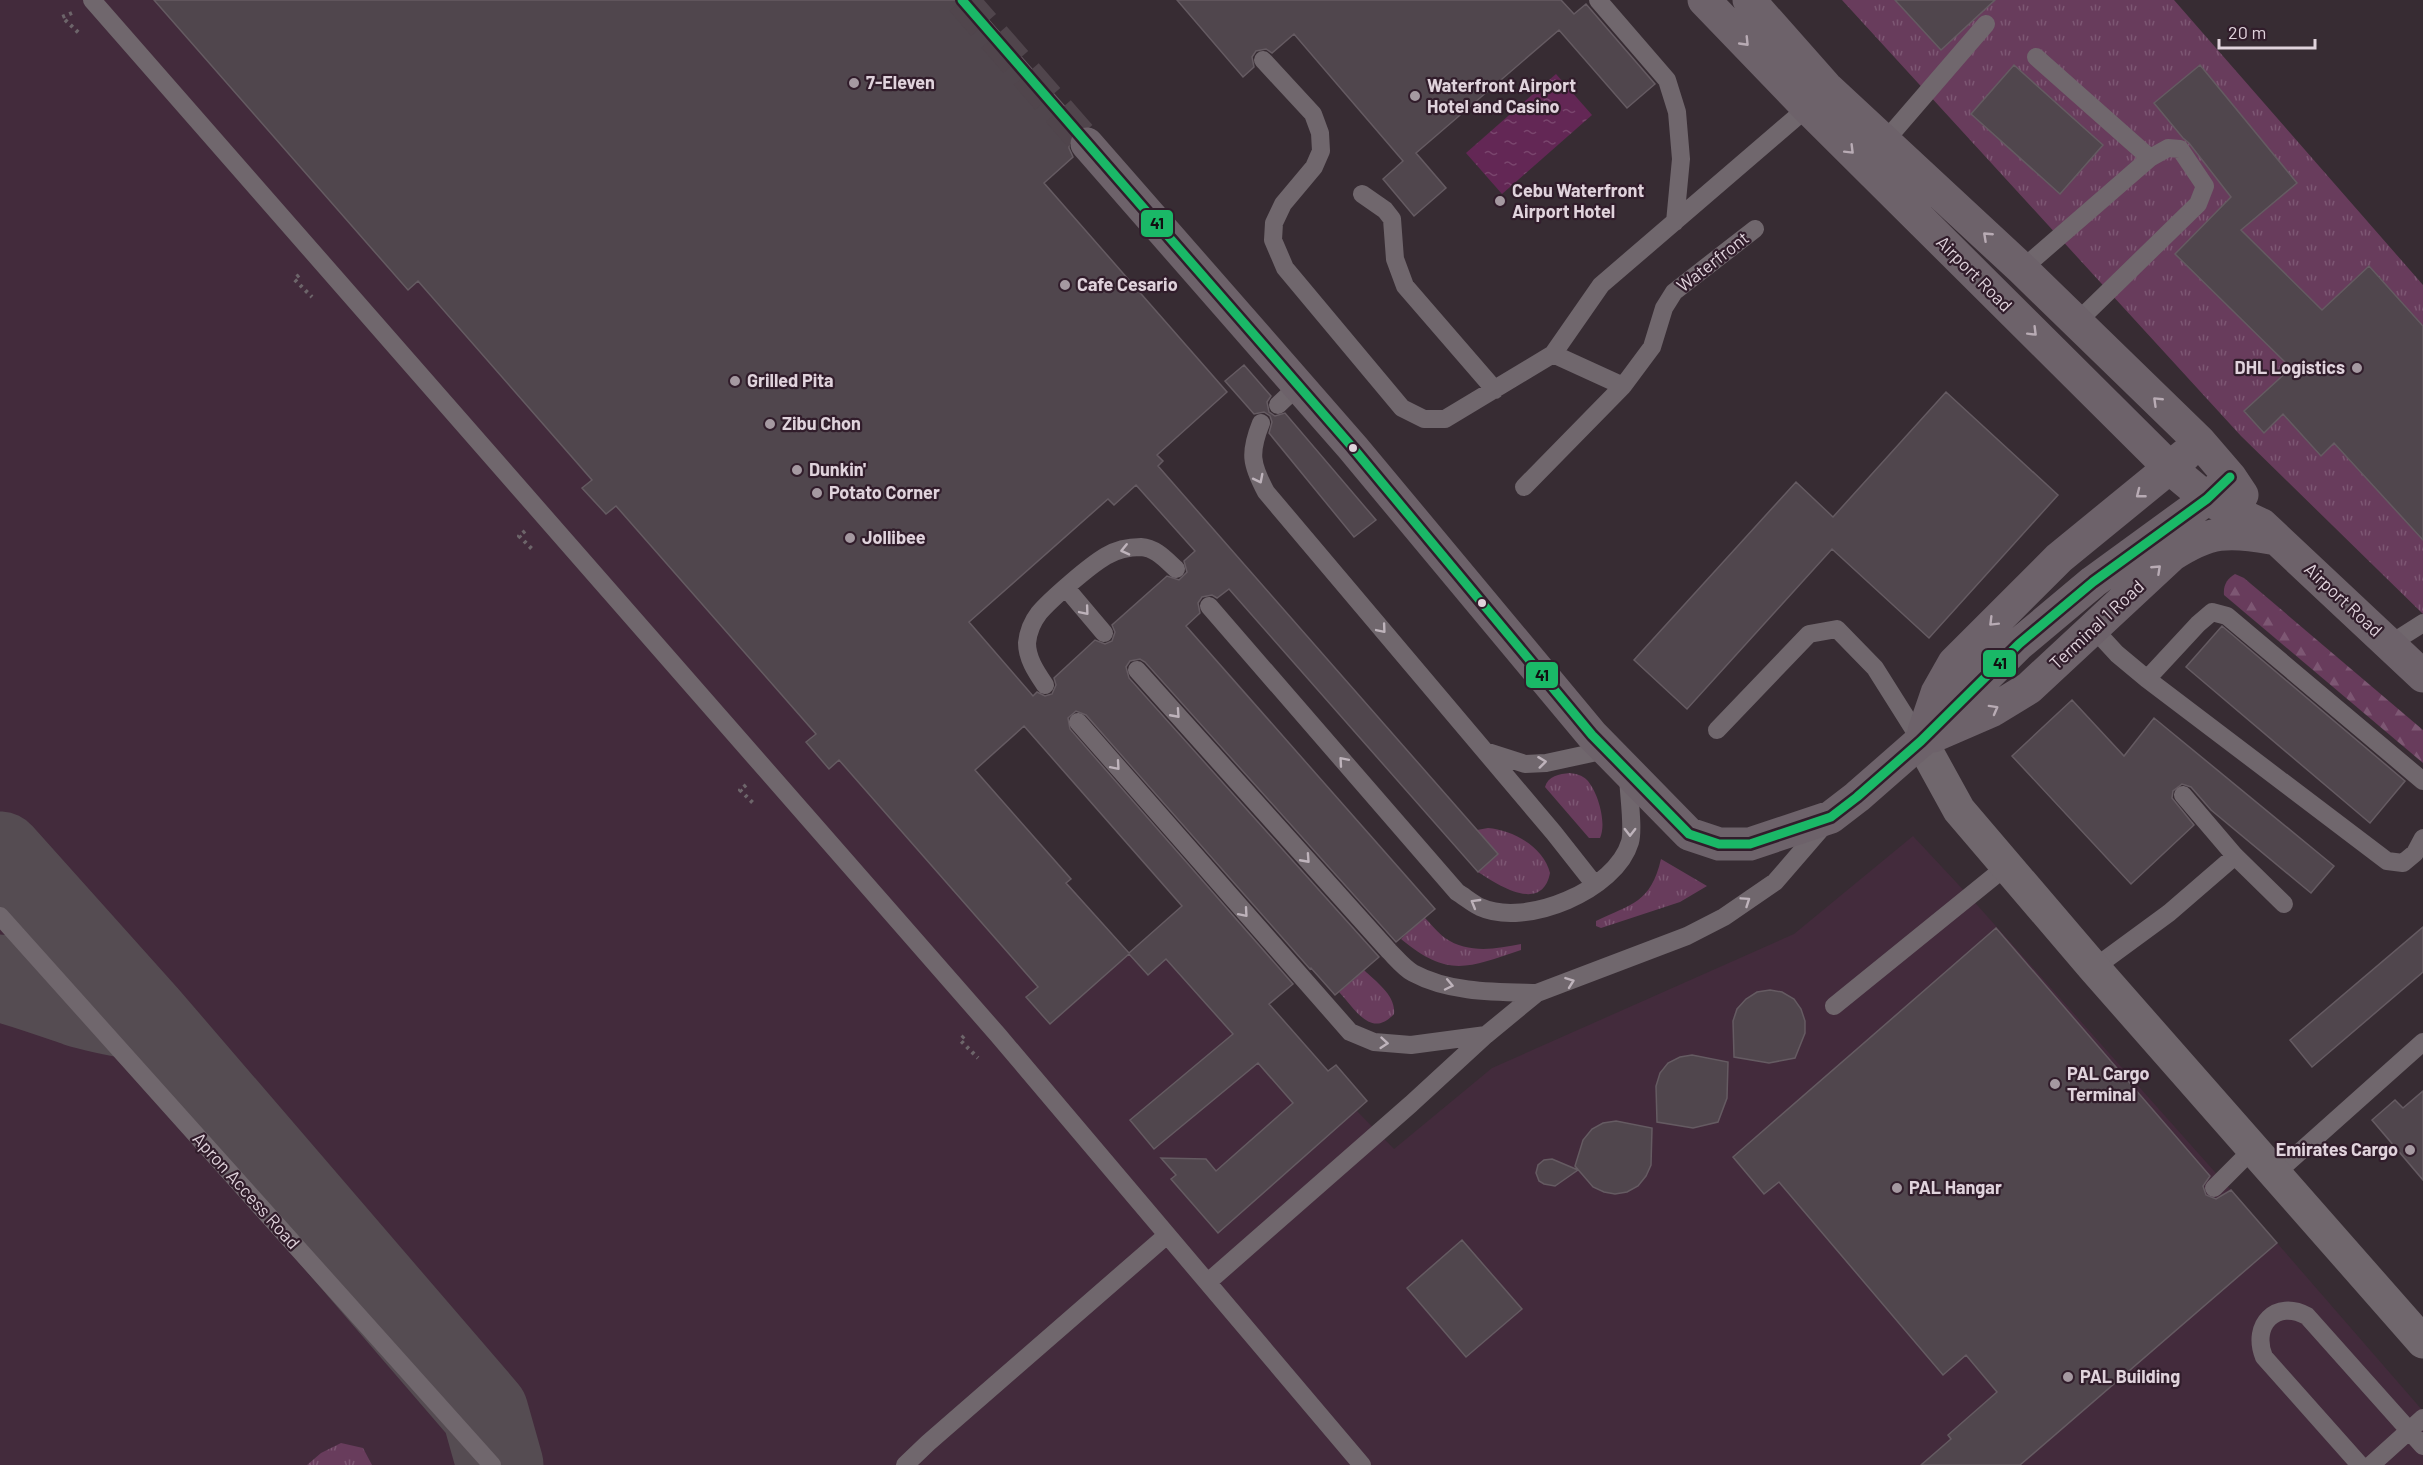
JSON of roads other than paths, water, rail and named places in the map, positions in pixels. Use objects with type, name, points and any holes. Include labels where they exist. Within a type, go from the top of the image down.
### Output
[{"type":"street","name":"Airport Road","points":[[1704,0],[1817,98],[2171,469],[2206,499],[2270,532]]},
{"type":"street","name":"Airport Road","points":[[1758,3],[1817,98],[1884,141],[2022,269],[2199,441],[2230,477],[2270,532],[2423,676]]},
{"type":"street","name":"Terminal 1 Road","points":[[1087,144],[1288,395],[1617,762],[1689,834],[1719,844],[1750,844],[1831,817],[1921,741],[2027,638],[2093,582],[2206,499],[2230,477]]},
{"type":"street","points":[[2199,441],[2171,469],[2059,558],[1954,663],[1937,693],[1921,741],[1959,810],[2094,968],[2423,1342]]},
{"type":"street","name":"Terminal 1 Road","points":[[1921,741],[1964,725],[2029,688],[2172,555],[2194,541],[2215,535],[2240,532],[2270,532]]},
{"type":"lane","points":[[92,0],[998,1035],[1362,1465]]},
{"type":"lane","points":[[1598,0],[1667,80],[1677,112],[1682,159],[1675,222]]},
{"type":"lane","points":[[1884,141],[1986,24]]},
{"type":"lane","points":[[2036,57],[2150,158]]},
{"type":"lane","points":[[1263,60],[1313,114],[1320,133],[1321,151],[1314,167],[1283,204],[1274,223],[1273,240],[1285,268],[1402,408],[1424,419],[1445,419],[1553,354],[1601,285],[1817,98]]},
{"type":"lane","points":[[2022,269],[2150,158],[2168,148],[2180,149],[2205,186],[2198,204],[2077,322]]},
{"type":"lane","points":[[1362,194],[1385,210],[1392,219],[1395,259],[1405,286],[1495,390]]},
{"type":"lane","name":"Waterfront","points":[[1524,487],[1623,386],[1652,347],[1664,308],[1674,292],[1755,229]]},
{"type":"lane","points":[[1553,354],[1623,386]]},
{"type":"lane","points":[[1261,423],[1254,440],[1253,468],[1266,492],[1595,885]]},
{"type":"lane","points":[[1045,685],[1033,667],[1027,646],[1029,630],[1038,614],[1066,588],[1106,555],[1127,548],[1144,547],[1158,553],[1176,568]]},
{"type":"lane","points":[[1066,588],[1104,633]]},
{"type":"lane","points":[[1209,606],[1457,892],[1481,908],[1514,913],[1556,907],[1595,885],[1622,862],[1631,840],[1617,762],[1525,764],[1485,751]]},
{"type":"lane","points":[[2147,679],[2212,612],[2227,616],[2423,781]]},
{"type":"lane","points":[[2390,644],[2423,622]]},
{"type":"lane","points":[[2093,628],[2117,654],[2147,679],[2387,861],[2403,863],[2415,853],[2423,838]]},
{"type":"lane","points":[[1717,729],[1809,634],[1836,629],[1875,668],[1921,741]]},
{"type":"lane","points":[[1137,670],[1381,942],[1412,973],[1437,983],[1476,991],[1537,993]]},
{"type":"lane","points":[[1078,722],[1350,1032],[1374,1042],[1411,1046],[1486,1035]]},
{"type":"lane","points":[[2183,795],[2235,856],[2284,904]]},
{"type":"lane","points":[[1208,1282],[1486,1035],[1537,993],[1687,936],[1724,917],[1775,882],[1831,817]]},
{"type":"lane","points":[[2094,968],[2169,913],[2235,856]]},
{"type":"lane","points":[[1834,1006],[2008,865]]},
{"type":"lane","name":"Apron Access Road","points":[[0,916],[492,1465]]},
{"type":"lane","points":[[2275,1174],[2423,1042]]},
{"type":"lane","points":[[2214,1188],[2253,1149]]},
{"type":"lane","points":[[905,1465],[1167,1235]]},
{"type":"lane","points":[[2360,1465],[2264,1357],[2259,1338],[2267,1320],[2274,1315],[2291,1310],[2307,1316],[2416,1424],[2423,1446]]},
{"type":"lane","points":[[2371,1465],[2416,1424]]},
{"type":"water","points":[[1556,74],[1592,115],[1502,194],[1466,153]]},
{"type":"tunnel","points":[[962,0],[1087,144]]},
{"type":"place","name":"7-Eleven","points":[[854,83]]},
{"type":"place","name":"Waterfront Airport Hotel and Casino","points":[[1415,96]]},
{"type":"place","name":"Cebu Waterfront Airport Hotel","points":[[1500,201]]},
{"type":"place","name":"Cafe Cesario","points":[[1065,285]]},
{"type":"place","name":"DHL Logistics","points":[[2357,368]]},
{"type":"place","name":"Grilled Pita","points":[[735,381]]},
{"type":"place","name":"Zibu Chon","points":[[770,424]]},
{"type":"place","name":"Dunkin'","points":[[797,470]]},
{"type":"place","name":"Potato Corner","points":[[817,493]]},
{"type":"place","name":"Jollibee","points":[[850,538]]},
{"type":"place","name":"PAL Cargo Terminal","points":[[2055,1084]]},
{"type":"place","name":"Emirates Cargo","points":[[2410,1150]]},
{"type":"place","name":"PAL Hangar","points":[[1897,1188]]},
{"type":"place","name":"PAL Building","points":[[2068,1377]]}]
